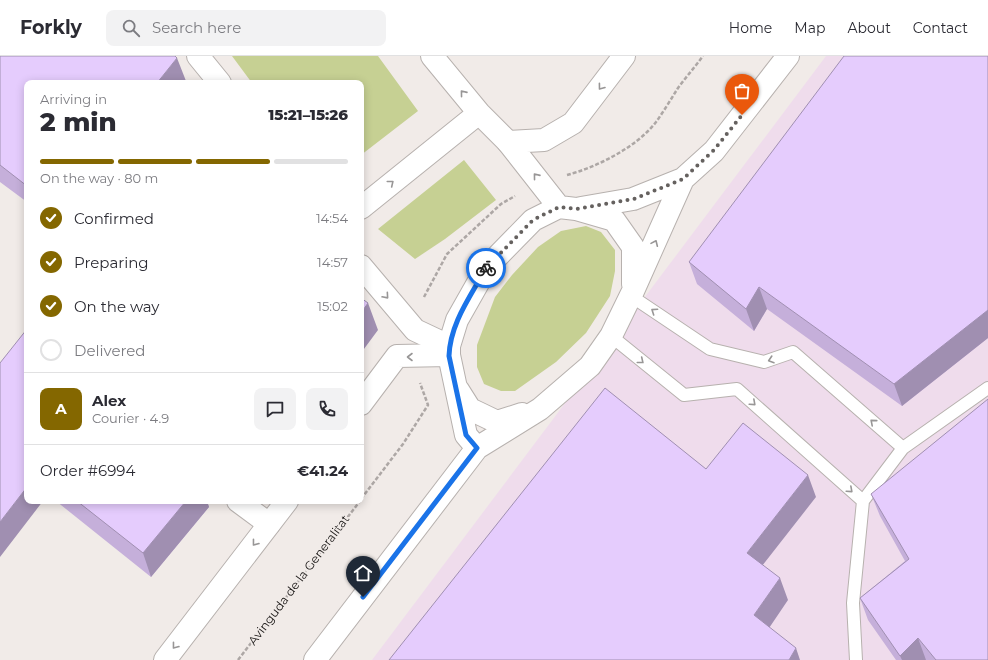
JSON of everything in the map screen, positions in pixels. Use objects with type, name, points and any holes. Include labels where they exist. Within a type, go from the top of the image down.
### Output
[{"type":"street","points":[[198,56],[216,80]]},
{"type":"street","points":[[432,56],[479,113],[508,142],[540,181],[568,208],[614,220],[633,247],[632,293]]},
{"type":"street","points":[[508,142],[544,140],[573,123],[624,56]]},
{"type":"street","points":[[477,448],[466,435],[449,351],[457,320],[487,267],[533,220],[568,208],[634,199],[683,179],[714,150],[788,56]]},
{"type":"street","points":[[364,206],[479,113]]},
{"type":"street","points":[[315,660],[477,448],[540,409],[590,366],[611,336],[683,179]]},
{"type":"street","points":[[364,270],[415,330],[449,351]]},
{"type":"street","points":[[364,400],[398,356],[449,351]]},
{"type":"street","points":[[456,388],[470,409],[497,422],[540,409]]},
{"type":"street","points":[[242,504],[269,524]]},
{"type":"street","points":[[164,660],[285,504]]},
{"type":"lane","points":[[632,293],[710,349],[764,362],[793,352],[903,448]]},
{"type":"lane","points":[[611,336],[684,395],[737,389],[863,501]]},
{"type":"lane","points":[[856,660],[853,603],[863,501],[903,448],[988,388]]},
{"type":"path","points":[[540,181],[584,170],[613,157],[640,138],[656,122],[703,56]]},
{"type":"path","name":"Avinguda de la Generalitat","points":[[238,660],[358,504]]},
{"type":"shaded area","points":[[826,56],[988,56],[988,660],[372,660]]},
{"type":"green space","points":[[232,56],[378,56],[418,111],[364,153],[364,80],[250,80]]},
{"type":"green space","points":[[464,160],[496,200],[445,239],[415,259],[378,229]]},
{"type":"green space","points":[[586,226],[601,232],[615,250],[615,271],[610,296],[586,333],[556,362],[515,391],[501,391],[484,384],[477,367],[477,345],[495,297],[512,275],[538,247],[561,231]]},
{"type":"building","points":[[0,56],[175,56],[177,58],[159,80],[24,80],[24,184],[0,165]]},
{"type":"building","points":[[844,56],[988,56],[988,310],[894,384],[759,287],[746,309],[689,262]]},
{"type":"building","points":[[364,300],[368,303],[364,309]]},
{"type":"building","points":[[24,333],[24,491],[0,522],[0,363]]},
{"type":"building","points":[[605,388],[706,469],[743,423],[808,475],[747,553],[780,578],[754,615],[796,648],[789,660],[389,660]]},
{"type":"building","points":[[988,399],[988,660],[936,660],[918,638],[900,656],[860,598],[909,559],[871,494]]},
{"type":"building","points":[[81,504],[184,504],[143,553]]},
{"type":"way so far","points":[[486,268],[533,220],[559,207],[576,209],[634,199],[683,179],[714,150],[742,115]]},
{"type":"route","points":[[363,597],[477,448],[466,435],[449,356],[449,346],[457,320],[486,268]]}]
